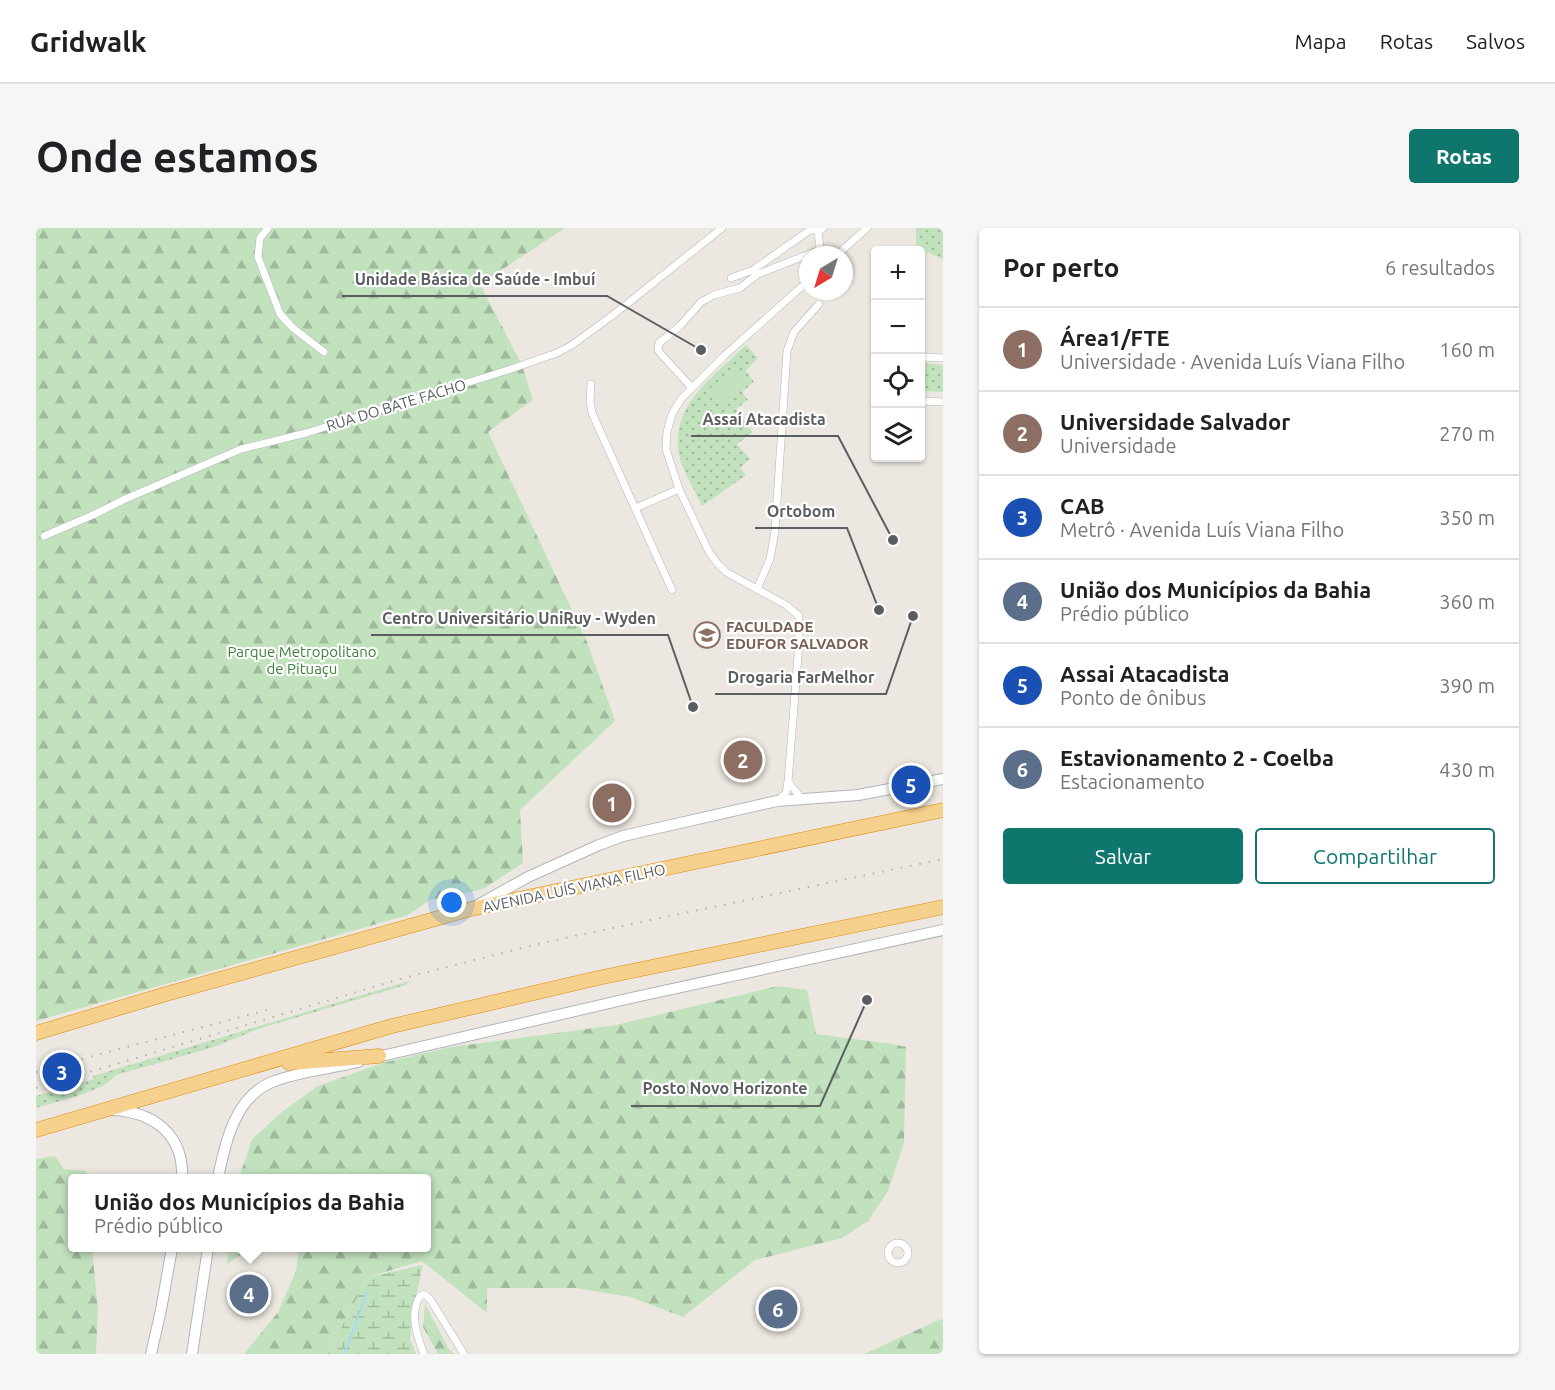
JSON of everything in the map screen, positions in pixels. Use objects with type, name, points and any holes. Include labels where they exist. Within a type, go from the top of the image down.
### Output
[{"type":"highway","name":"AVENIDA LUÍS VIANA FILHO","points":[[36,1033],[166,994],[471,909],[943,810]]},
{"type":"highway","points":[[36,1130],[392,1026],[481,1004],[943,907]]},
{"type":"highway","points":[[257,1066],[379,1056]]},
{"type":"main road","name":"AVENIDA LUÍS VIANA FILHO","points":[[471,909],[501,890],[612,839],[777,801],[858,795],[943,779]]},
{"type":"main road","points":[[219,1174],[228,1137],[237,1116],[252,1094],[272,1082],[631,998],[943,930]]},
{"type":"main road","points":[[100,1110],[124,1111],[147,1117],[166,1131],[179,1150],[182,1174]]},
{"type":"main road","points":[[151,1354],[171,1252]]},
{"type":"main road","points":[[192,1354],[207,1252]]},
{"type":"street","points":[[268,228],[258,244],[258,256],[280,314],[293,328],[324,351]]},
{"type":"street","name":"RUA DO BATE FACHO","points":[[45,536],[241,449],[306,433],[557,353],[572,345],[613,315],[722,228]]},
{"type":"street","points":[[847,246],[867,228]]},
{"type":"street","points":[[692,388],[661,354],[659,343],[680,326],[702,302],[714,295],[740,288],[758,274],[816,251],[820,246],[818,236],[821,229],[810,230],[753,270],[731,278]]},
{"type":"street","points":[[777,801],[786,793],[788,782],[800,619],[792,609],[726,572],[717,563],[709,552],[679,489],[666,449],[667,432],[676,407],[692,388],[799,289]]},
{"type":"street","points":[[757,589],[770,560],[775,531],[788,351],[794,332],[819,304]]},
{"type":"street","points":[[925,357],[943,358]]},
{"type":"street","points":[[591,384],[592,413],[672,590]]},
{"type":"street","points":[[925,400],[943,402]]},
{"type":"street","points":[[636,508],[679,489]]},
{"type":"street","points":[[788,782],[802,799]]},
{"type":"street","points":[[424,1354],[416,1329],[415,1309],[420,1296],[424,1294],[430,1299],[464,1354]]},
{"type":"green space","name":"Parque Metropolitano de Pituaçu","points":[[36,228],[565,228],[480,284],[522,365],[533,400],[488,432],[588,644],[615,721],[520,810],[523,863],[483,889],[430,900],[408,915],[36,1021]]},
{"type":"green space","points":[[916,228],[943,228],[943,259],[925,252],[925,246],[916,246]]},
{"type":"green space","points":[[746,345],[758,358],[746,370],[754,382],[742,392],[748,400],[736,409],[753,432],[737,444],[750,459],[740,468],[746,475],[702,506],[680,459],[678,440],[680,424],[696,394]]},
{"type":"green space","points":[[925,363],[943,365],[943,392],[925,391]]},
{"type":"green space","points":[[737,367],[748,382],[721,403],[710,388]]},
{"type":"green space","points":[[409,981],[406,985],[261,1028],[211,1048],[116,1075],[110,1081],[91,1091],[36,1108],[36,1096],[94,1079],[93,1076]]},
{"type":"green space","points":[[778,986],[807,990],[816,1034],[906,1047],[904,1143],[888,1191],[868,1221],[842,1238],[755,1260],[683,1317],[630,1297],[575,1288],[487,1288],[487,1313],[422,1261],[368,1277],[327,1354],[244,1354],[278,1312],[296,1271],[298,1252],[431,1252],[431,1174],[240,1174],[252,1139],[282,1112],[316,1087],[382,1063],[451,1047],[616,1025]]},
{"type":"green space","points":[[55,1156],[64,1169],[86,1171],[86,1174],[68,1174],[68,1252],[92,1252],[98,1310],[96,1354],[36,1354],[36,1159]]},
{"type":"green space","points":[[228,1252],[245,1252],[227,1264]]},
{"type":"green space","points":[[423,1265],[413,1310],[410,1339],[416,1354],[327,1354],[368,1277]]},
{"type":"green space","points":[[425,1304],[448,1348],[454,1354],[438,1354],[423,1327]]},
{"type":"green space","points":[[943,1320],[943,1354],[864,1354]]},
{"type":"waterway","points":[[344,1354],[368,1291]]},
{"type":"railway","points":[[36,1088],[400,979],[546,942],[943,859]]},
{"type":"railway","points":[[36,1072],[271,1009]]},
{"type":"place","name":"Unidade Básica de Saúde - Imbuí","points":[[701,350]]},
{"type":"place","name":"Assaí Atacadista","points":[[893,540]]},
{"type":"place","name":"Ortobom","points":[[879,610]]},
{"type":"place","name":"Drogaria FarMelhor","points":[[913,616]]},
{"type":"place","name":"FACULDADE EDUFOR SALVADOR","points":[[707,635]]},
{"type":"place","name":"Centro Universitário UniRuy - Wyden","points":[[693,707]]},
{"type":"place","name":"Universidade Salvador","points":[[743,760]]},
{"type":"place","name":"Assai Atacadista","points":[[911,785]]},
{"type":"place","name":"Área1/FTE","points":[[612,803]]},
{"type":"place","name":"Posto Novo Horizonte","points":[[867,1000]]},
{"type":"place","name":"CAB","points":[[62,1072]]},
{"type":"place","name":"União dos Municípios da Bahia","points":[[249,1294]]},
{"type":"place","name":"Estavionamento 2 - Coelba","points":[[778,1309]]}]
